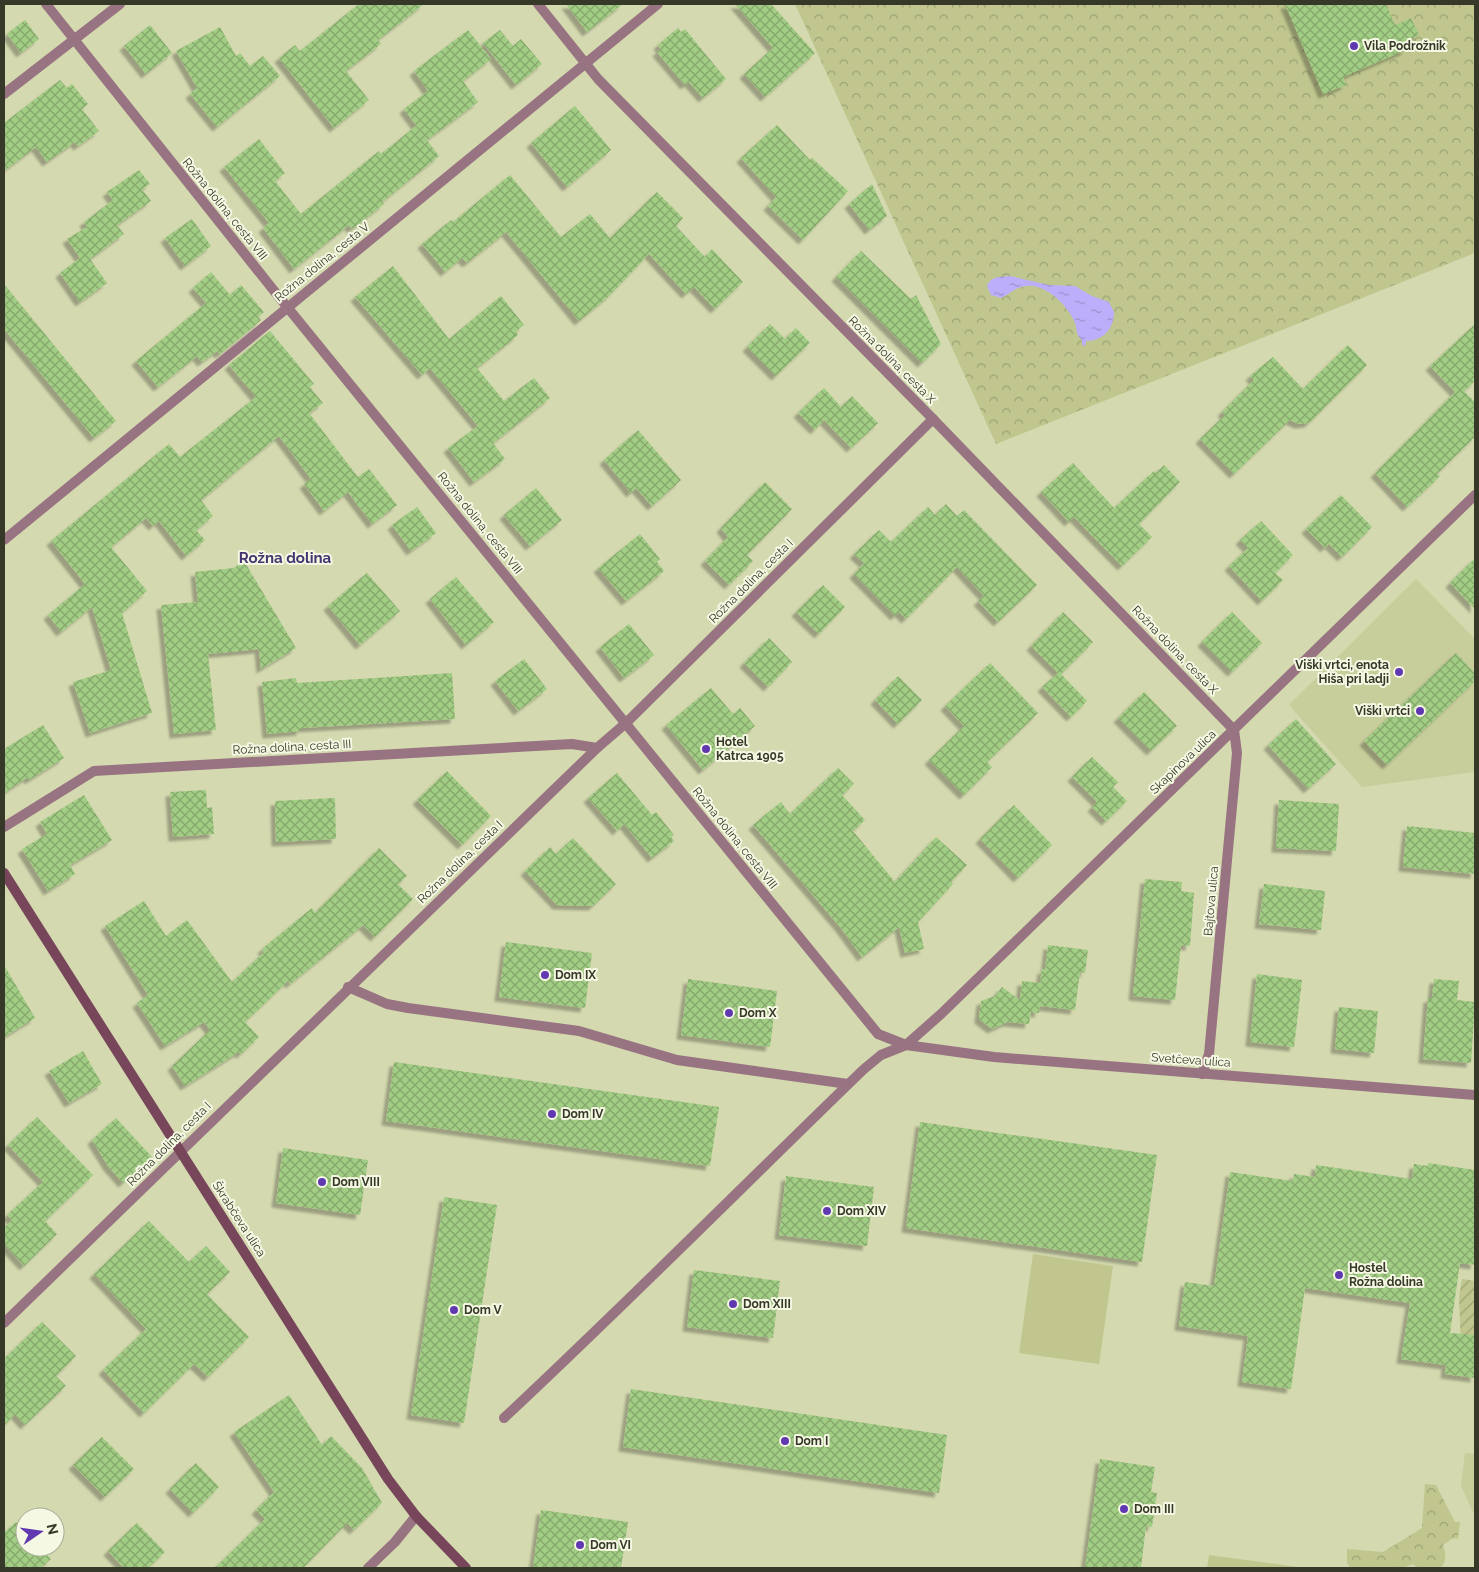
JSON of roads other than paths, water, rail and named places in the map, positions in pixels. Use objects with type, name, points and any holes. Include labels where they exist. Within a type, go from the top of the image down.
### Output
[{"type":"street","name":"Rožna dolina, cesta VIII","points":[[46,4],[287,306],[878,1034],[906,1045]]},
{"type":"street","points":[[4,94],[120,4]]},
{"type":"street","name":"Rožna dolina, cesta X","points":[[538,4],[584,64],[933,419],[1234,730]]},
{"type":"street","name":"Rožna dolina, cesta V","points":[[4,540],[287,306],[658,4]]},
{"type":"street","name":"Rožna dolina, cesta I","points":[[4,1323],[348,987],[597,748],[626,723],[933,419]]},
{"type":"street","name":"Skapinova ulica","points":[[906,1045],[1475,495]]},
{"type":"street","name":"Bajtova ulica","points":[[1202,1074],[1209,1054],[1236,772],[1237,753],[1234,730]]},
{"type":"street","name":"Rožna dolina, cesta III","points":[[4,827],[94,770],[572,744],[597,748]]},
{"type":"street","name":"Škrabčeva ulica","points":[[4,873],[377,1463],[416,1516],[466,1568]]},
{"type":"street","points":[[348,987],[387,1004],[579,1031],[677,1060],[848,1084]]},
{"type":"street","points":[[504,1418],[594,1335],[707,1220],[848,1084],[875,1059],[906,1045]]},
{"type":"street","name":"Svetčeva ulica","points":[[906,1045],[994,1057],[1475,1095]]},
{"type":"street","points":[[368,1568],[401,1536],[416,1516]]},
{"type":"water","points":[[1010,276],[1049,285],[1075,286],[1092,296],[1109,302],[1114,312],[1110,329],[1098,339],[1086,341],[1085,346],[1082,345],[1082,340],[1075,323],[1066,308],[1046,290],[1029,286],[1018,288],[1001,298],[991,295],[987,286],[991,280]]},
{"type":"place","name":"Vila Podrožnik","points":[[1354,46]]},
{"type":"place","name":"Viški vrtci, enota Hiša pri ladji","points":[[1399,672]]},
{"type":"place","name":"Viški vrtci","points":[[1420,711]]},
{"type":"place","name":"Hotel Katrca 1905","points":[[706,749]]},
{"type":"place","name":"Dom IX","points":[[545,975]]},
{"type":"place","name":"Dom X","points":[[729,1013]]},
{"type":"place","name":"Dom IV","points":[[552,1114]]},
{"type":"place","name":"Dom VIII","points":[[322,1182]]},
{"type":"place","name":"Dom XIV","points":[[827,1211]]},
{"type":"place","name":"Hostel Rožna dolina","points":[[1339,1275]]},
{"type":"place","name":"Dom XIII","points":[[733,1304]]},
{"type":"place","name":"Dom V","points":[[454,1310]]},
{"type":"place","name":"Dom I","points":[[785,1441]]},
{"type":"place","name":"Dom III","points":[[1124,1509]]},
{"type":"place","name":"Dom VI","points":[[580,1545]]},
{"type":"district","name":"Rožna dolina","points":[[285,558]]}]
